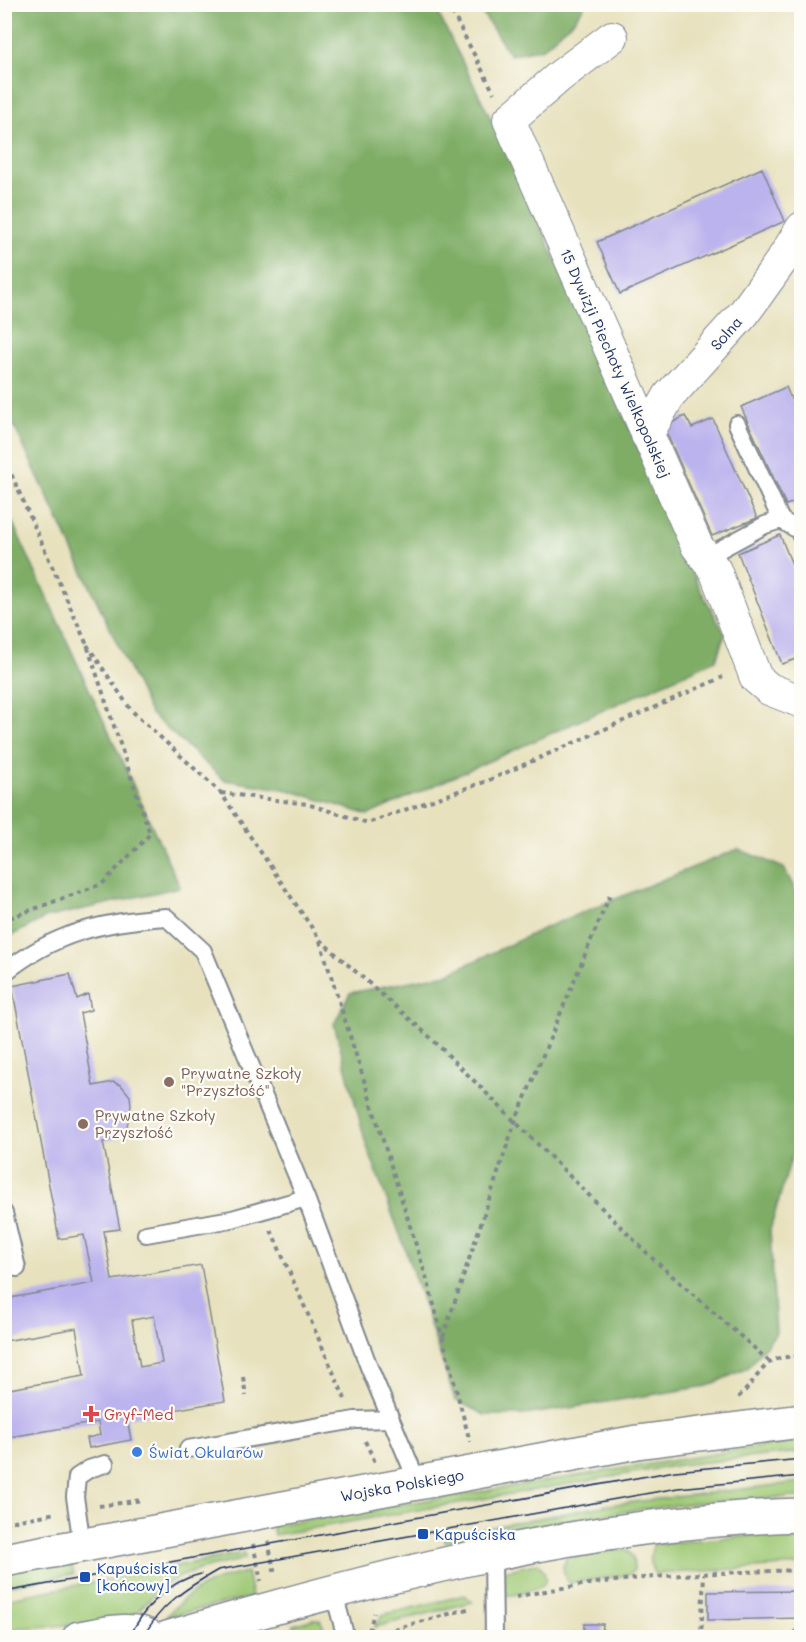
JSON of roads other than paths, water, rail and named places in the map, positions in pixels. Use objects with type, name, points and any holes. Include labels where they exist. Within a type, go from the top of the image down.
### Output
[{"type":"street","name":"15 Dywizji Piechoty Wielkopolskiej","points":[[612,37],[560,76],[509,120],[697,546],[715,570],[756,678],[769,689],[801,702]]},
{"type":"street","name":"Solna","points":[[647,435],[669,396],[744,314],[782,260],[801,228]]},
{"type":"street","name":"Wojska Polskiego","points":[[4,1560],[417,1481],[637,1442],[801,1421]]},
{"type":"street","points":[[167,1638],[333,1590],[493,1554],[643,1527],[801,1515]]},
{"type":"street","points":[[79,1638],[131,1632],[146,1633],[151,1638]]},
{"type":"lane","points":[[737,424],[781,520],[798,530],[801,538]]},
{"type":"lane","points":[[706,557],[765,525],[781,520]]},
{"type":"lane","points":[[4,973],[61,937],[121,920],[166,917],[203,951],[306,1198],[390,1419],[417,1481]]},
{"type":"lane","points":[[146,1234],[263,1212],[306,1198]]},
{"type":"lane","points":[[4,1213],[16,1268]]},
{"type":"lane","points":[[188,1449],[355,1420],[390,1419]]},
{"type":"lane","points":[[82,1544],[75,1497],[77,1477],[88,1468],[105,1464]]},
{"type":"lane","points":[[493,1554],[494,1638]]},
{"type":"lane","points":[[333,1590],[346,1638]]},
{"type":"tram line","points":[[4,1592],[675,1471],[802,1459]]},
{"type":"tram line","points":[[143,1638],[166,1606],[185,1590],[218,1570],[678,1488],[802,1476]]},
{"type":"tram line","points":[[129,1638],[149,1606],[158,1597],[178,1583],[201,1574]]},
{"type":"place","name":"Prywatne Szkoły \"Przyszłość\"","points":[[169,1082]]},
{"type":"place","name":"Prywatne Szkoły Przyszłość","points":[[83,1124]]},
{"type":"place","name":"Gryf-Med","points":[[91,1414]]},
{"type":"place","name":"Świat Okularów","points":[[137,1452]]},
{"type":"place","name":"Kapuściska","points":[[423,1534]]},
{"type":"place","name":"Kapuściska [końcowy]","points":[[85,1577]]}]
